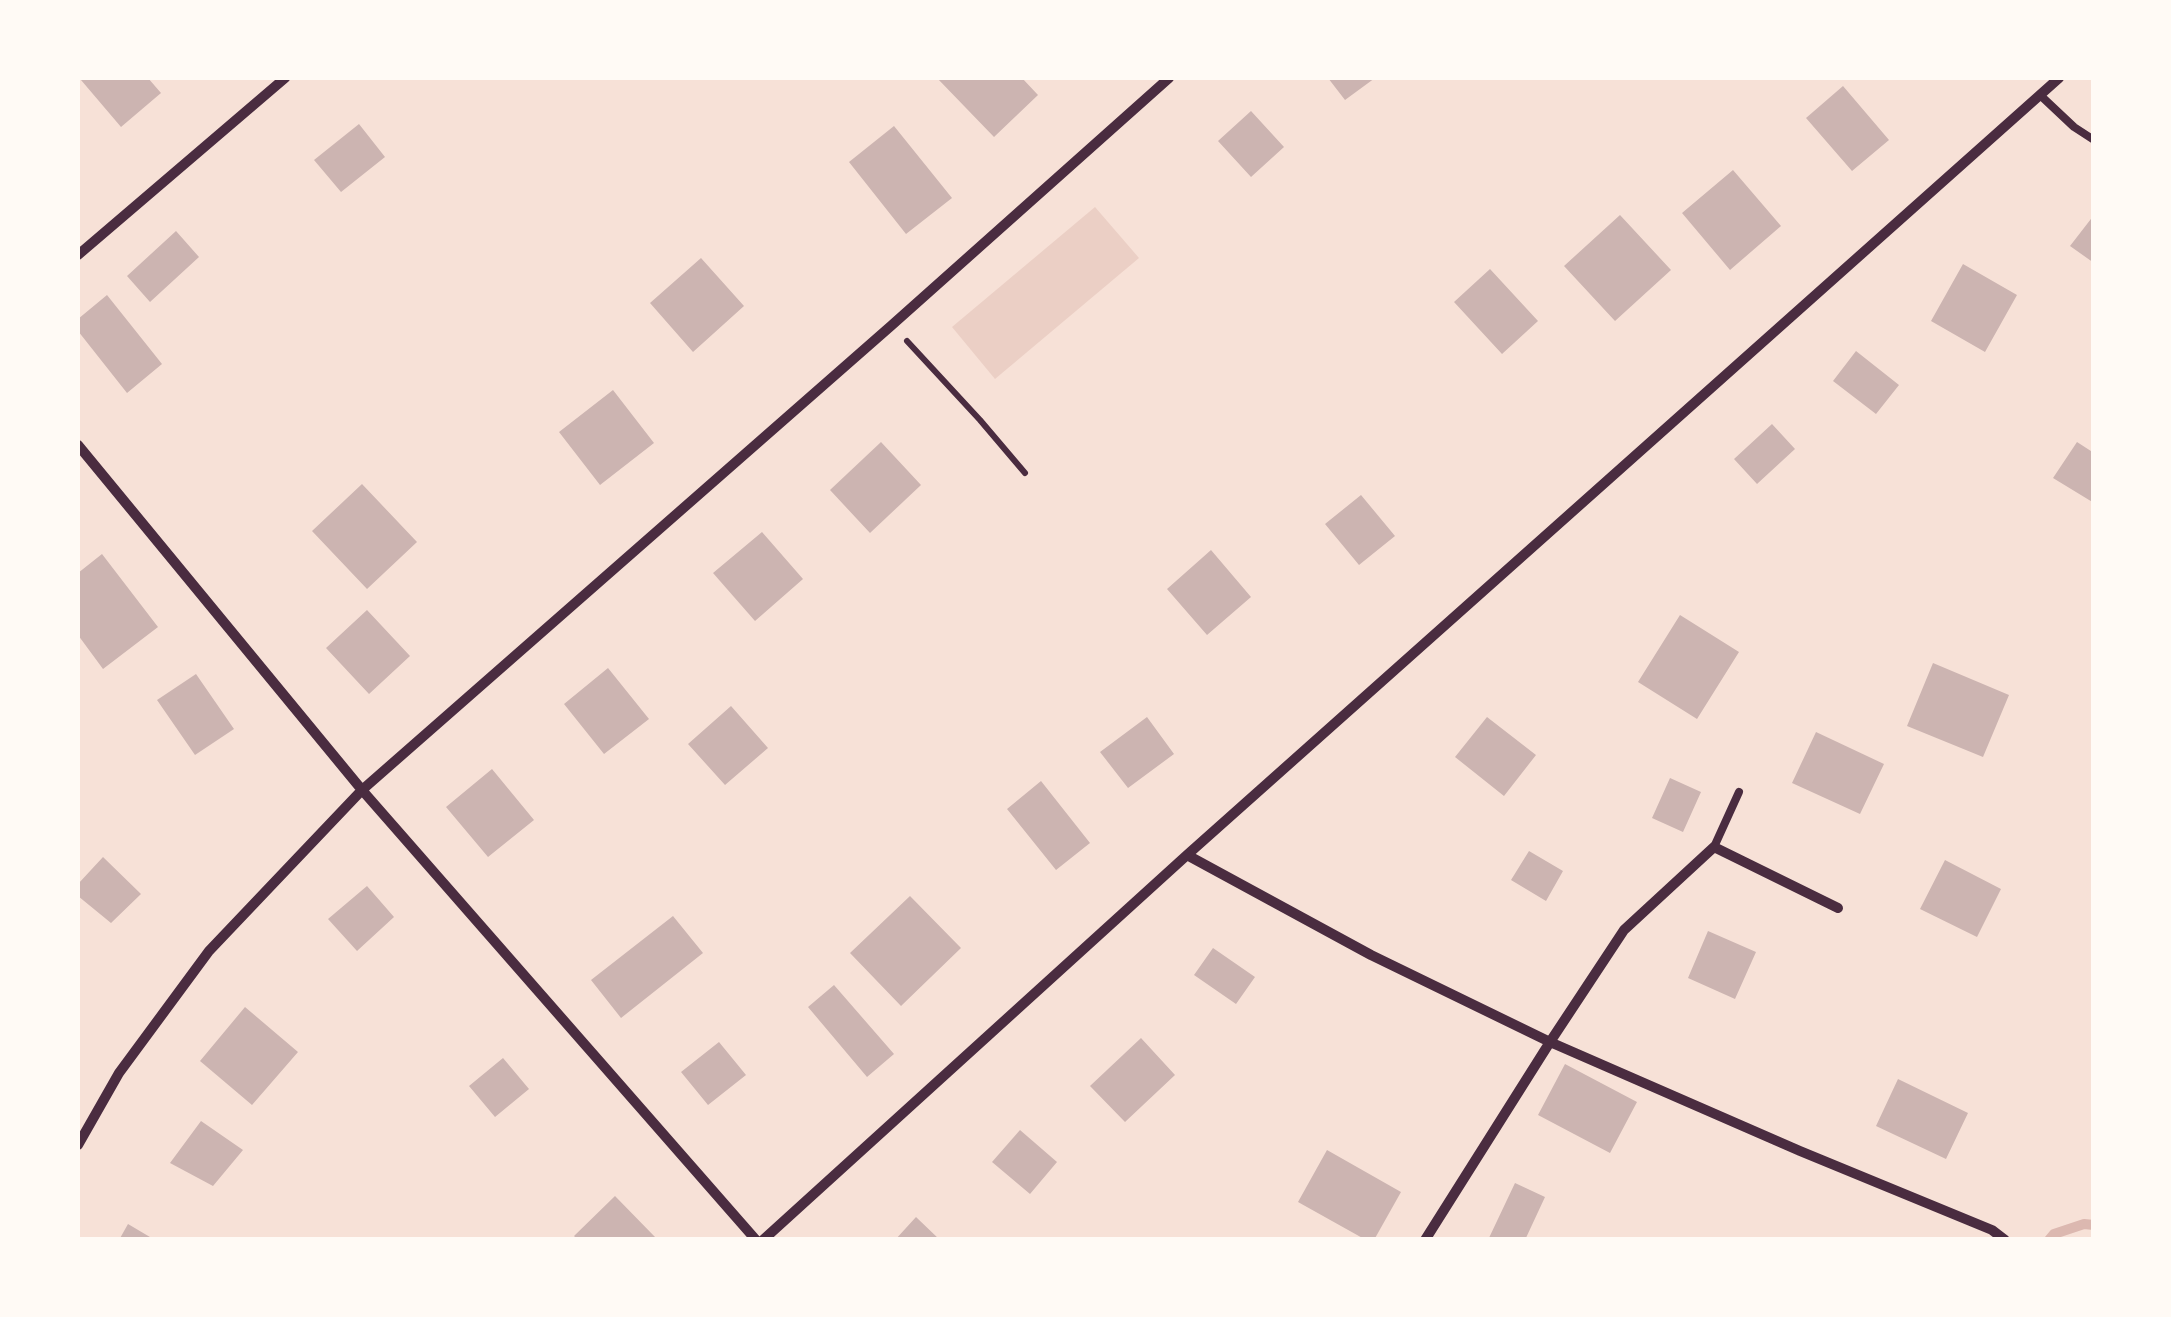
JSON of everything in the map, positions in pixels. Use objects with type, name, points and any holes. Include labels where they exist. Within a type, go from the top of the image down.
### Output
[{"type":"street","points":[[78,255],[285,78]]},
{"type":"street","points":[[78,1144],[119,1073],[210,951],[362,790],[1170,78]]},
{"type":"street","points":[[78,445],[362,790],[759,1240],[2059,78]]},
{"type":"street","points":[[1425,1240],[1624,930],[1714,848],[1838,908]]},
{"type":"street","points":[[1187,855],[1371,955],[1550,1042],[1992,1230],[2006,1240]]},
{"type":"lane","points":[[2040,95],[2094,140]]},
{"type":"lane","points":[[1714,848],[1739,792]]},
{"type":"path","points":[[892,325],[1025,473]]},
{"type":"shaded area","points":[[1095,207],[1139,258],[995,379],[952,327]]},
{"type":"building","points":[[148,78],[161,93],[121,127],[81,80]]},
{"type":"building","points":[[937,78],[1022,78],[1038,95],[994,137]]},
{"type":"building","points":[[1328,78],[1375,78],[1345,100]]},
{"type":"building","points":[[1843,86],[1889,140],[1852,171],[1806,118]]},
{"type":"building","points":[[1251,111],[1284,147],[1251,177],[1218,141]]},
{"type":"building","points":[[359,124],[385,157],[341,192],[314,160]]},
{"type":"building","points":[[894,126],[952,198],[906,234],[849,162]]},
{"type":"building","points":[[1733,170],[1781,226],[1730,270],[1682,213]]},
{"type":"building","points":[[1620,215],[1671,270],[1615,321],[1564,266]]},
{"type":"building","points":[[2094,215],[2094,263],[2070,246]]},
{"type":"building","points":[[176,231],[199,257],[150,302],[127,276]]},
{"type":"building","points":[[701,258],[744,306],[693,352],[650,303]]},
{"type":"building","points":[[1963,264],[2017,295],[1985,352],[1931,321]]},
{"type":"building","points":[[1490,269],[1538,321],[1502,354],[1454,302]]},
{"type":"building","points":[[107,295],[162,364],[127,393],[78,331],[78,319]]},
{"type":"building","points":[[1856,351],[1899,385],[1876,414],[1833,381]]},
{"type":"building","points":[[613,390],[654,443],[600,485],[559,432]]},
{"type":"building","points":[[1772,424],[1795,449],[1757,484],[1734,459]]},
{"type":"building","points":[[881,442],[921,485],[870,533],[830,490]]},
{"type":"building","points":[[2077,442],[2094,453],[2094,503],[2053,478]]},
{"type":"building","points":[[362,484],[417,542],[367,589],[312,531]]},
{"type":"building","points":[[1361,495],[1395,536],[1359,565],[1325,524]]},
{"type":"building","points":[[762,532],[803,579],[755,621],[713,573]]},
{"type":"building","points":[[1211,550],[1251,597],[1207,635],[1167,589]]},
{"type":"building","points":[[102,554],[158,627],[103,669],[78,635],[78,573]]},
{"type":"building","points":[[367,610],[410,656],[369,694],[326,648]]},
{"type":"building","points":[[1680,615],[1739,652],[1697,719],[1638,682]]},
{"type":"building","points":[[1933,663],[2009,695],[1983,757],[1907,726]]},
{"type":"building","points":[[608,668],[649,719],[604,754],[564,704]]},
{"type":"building","points":[[196,674],[234,729],[195,755],[157,700]]},
{"type":"building","points":[[731,706],[768,748],[725,785],[688,744]]},
{"type":"building","points":[[1147,717],[1174,754],[1128,788],[1100,752]]},
{"type":"building","points":[[1487,717],[1536,755],[1504,796],[1455,757]]},
{"type":"building","points":[[1816,732],[1884,764],[1860,814],[1792,783]]},
{"type":"building","points":[[492,769],[534,820],[488,857],[446,807]]},
{"type":"building","points":[[1670,778],[1701,792],[1683,832],[1652,818]]},
{"type":"building","points":[[1041,781],[1090,843],[1056,870],[1007,809]]},
{"type":"building","points":[[1529,851],[1563,871],[1546,901],[1511,880]]},
{"type":"building","points":[[103,857],[141,894],[111,923],[78,896],[78,884]]},
{"type":"building","points":[[1945,860],[2001,889],[1977,937],[1920,909]]},
{"type":"building","points":[[367,886],[394,917],[357,951],[328,919]]},
{"type":"building","points":[[910,896],[961,948],[901,1006],[850,953]]},
{"type":"building","points":[[673,916],[703,953],[621,1018],[591,980]]},
{"type":"building","points":[[1708,931],[1756,952],[1735,999],[1688,978]]},
{"type":"building","points":[[1213,948],[1255,977],[1236,1004],[1194,975]]},
{"type":"building","points":[[834,985],[894,1054],[867,1077],[808,1007]]},
{"type":"building","points":[[245,1007],[298,1052],[252,1105],[200,1061]]},
{"type":"building","points":[[1141,1038],[1175,1075],[1125,1122],[1090,1086]]},
{"type":"building","points":[[719,1042],[746,1075],[708,1105],[681,1072]]},
{"type":"building","points":[[503,1058],[529,1089],[495,1117],[469,1086]]},
{"type":"building","points":[[1565,1064],[1637,1102],[1610,1153],[1538,1115]]},
{"type":"building","points":[[1898,1079],[1968,1113],[1946,1159],[1876,1126]]},
{"type":"building","points":[[201,1121],[243,1150],[213,1186],[170,1163]]},
{"type":"building","points":[[1020,1130],[1057,1162],[1030,1194],[992,1162]]},
{"type":"building","points":[[1327,1150],[1401,1192],[1374,1240],[1366,1240],[1298,1202]]},
{"type":"building","points":[[1515,1183],[1545,1197],[1525,1240],[1488,1240]]},
{"type":"building","points":[[615,1196],[655,1237],[578,1240],[574,1236]]},
{"type":"building","points":[[916,1217],[940,1240],[895,1240]]},
{"type":"building","points":[[128,1224],[155,1240],[119,1240]]},
{"type":"waterway","points":[[2049,1240],[2054,1234],[2084,1224],[2094,1225]]}]
